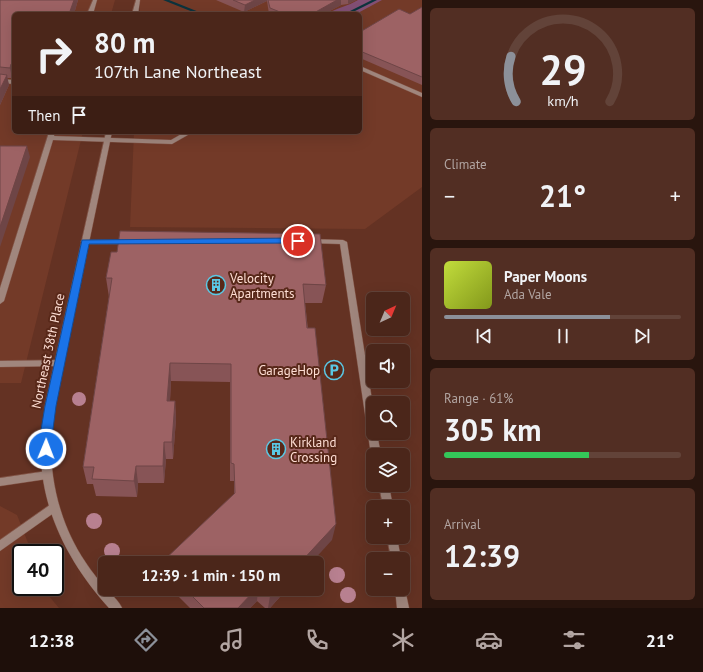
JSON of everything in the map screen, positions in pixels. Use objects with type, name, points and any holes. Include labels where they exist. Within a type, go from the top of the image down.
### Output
[{"type":"street","points":[[91,12],[95,0]]},
{"type":"street","points":[[135,12],[138,0]]},
{"type":"street","points":[[362,69],[422,95]]},
{"type":"street","points":[[0,81],[12,82]]},
{"type":"street","points":[[0,302],[51,135],[108,135],[172,142],[186,134]]},
{"type":"street","name":"Northeast 38th Place","points":[[108,135],[46,436],[47,475],[54,507],[77,556],[94,582],[116,608]]},
{"type":"street","points":[[305,241],[343,242],[375,448]]},
{"type":"street","points":[[85,242],[134,242]]},
{"type":"street","points":[[0,364],[60,363]]},
{"type":"street","points":[[0,482],[47,475]]},
{"type":"street","points":[[0,546],[54,507]]},
{"type":"street","points":[[401,596],[403,608]]},
{"type":"shaded area","points":[[0,0],[115,0],[112,12],[12,12],[12,134],[83,134],[21,383],[0,383]]},
{"type":"shaded area","points":[[140,0],[422,0],[422,187],[365,229],[130,227],[134,134],[362,134],[362,12],[140,12]]},
{"type":"shaded area","points":[[358,0],[382,0],[360,12],[330,12]]},
{"type":"shaded area","points":[[0,506],[17,515],[28,544],[12,544],[12,596],[49,596],[59,608],[0,608]]},
{"type":"building","points":[[0,0],[74,0],[70,12],[12,12],[12,64],[10,68],[0,67]]},
{"type":"building","points":[[233,0],[255,0],[245,5]]},
{"type":"building","points":[[268,0],[337,0],[316,12],[280,12],[270,8]]},
{"type":"building","points":[[422,7],[422,77],[362,52],[362,31],[399,9],[410,14]]},
{"type":"building","points":[[0,74],[7,75],[0,89]]},
{"type":"building","points":[[0,146],[27,146],[0,227]]},
{"type":"building","name":"Kirkland Crossing","points":[[120,231],[320,234],[326,285],[303,284],[307,328],[315,328],[336,524],[306,556],[168,556],[235,493],[234,464],[231,463],[231,364],[170,363],[167,401],[175,401],[172,442],[164,442],[163,466],[136,466],[134,481],[92,479],[94,467],[83,467],[112,278],[106,278],[111,252],[117,252]]},
{"type":"building","points":[[192,596],[249,596],[238,608],[204,608]]},
{"type":"waterway","points":[[165,0],[197,12]]},
{"type":"waterway","points":[[350,12],[375,0]]},
{"type":"place","name":"Velocity Apartments","points":[[216,285]]},
{"type":"place","name":"GarageHop","points":[[334,370]]},
{"type":"place","name":"Kirkland Crossing","points":[[276,449]]},
{"type":"route","points":[[46,449],[46,436],[50,406],[85,242],[298,241]]}]
